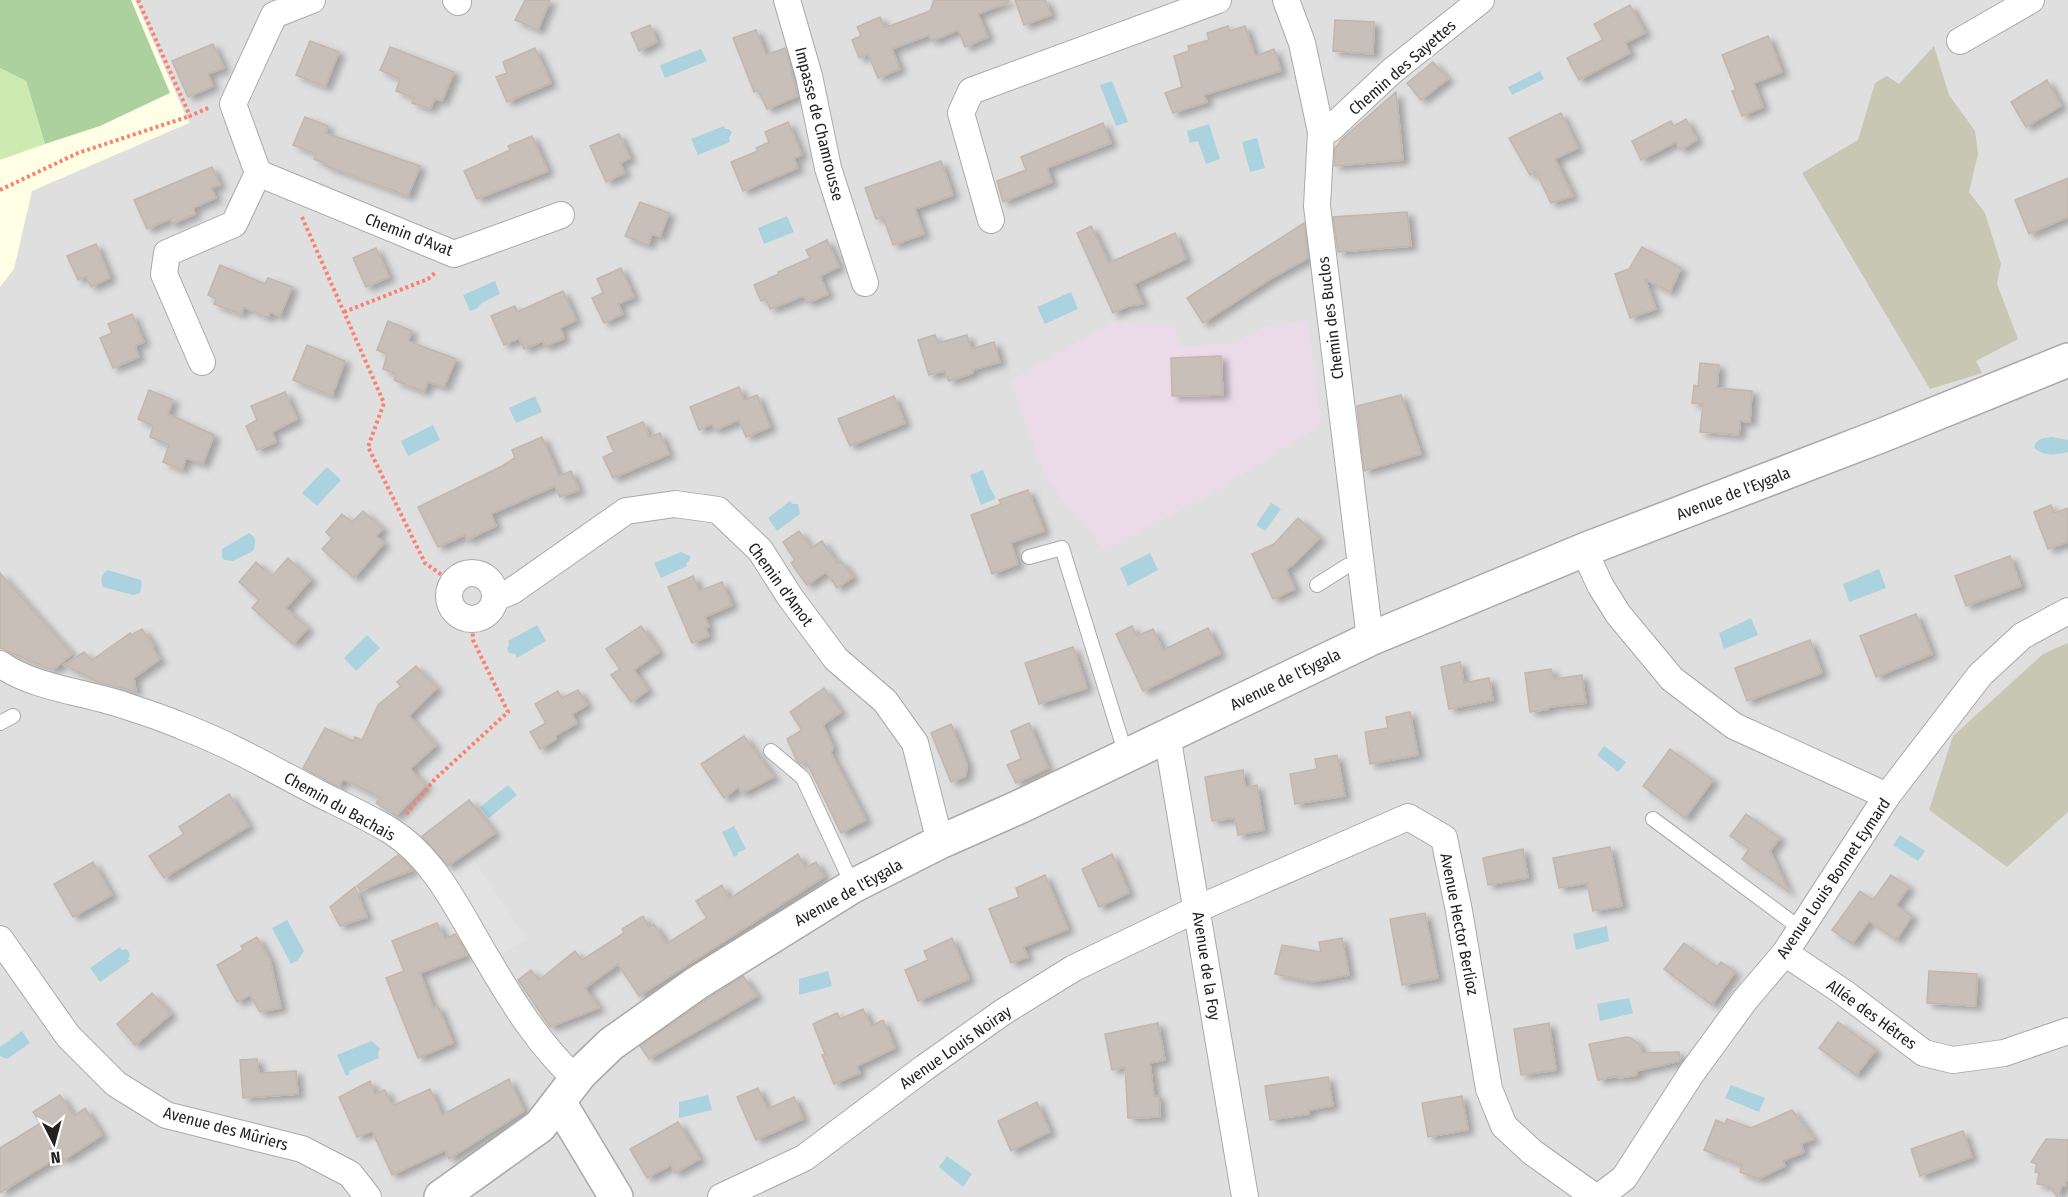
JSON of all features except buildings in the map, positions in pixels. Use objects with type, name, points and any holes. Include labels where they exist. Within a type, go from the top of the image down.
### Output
[{"type":"street","points":[[202,362],[164,274],[167,253],[234,224],[258,173],[233,104],[274,15],[312,0]]},
{"type":"street","name":"Impasse de Chamrousse","points":[[787,0],[809,76],[828,168],[865,283]]},
{"type":"street","points":[[991,220],[961,113],[971,91],[1218,0]]},
{"type":"street","name":"Chemin des Buclos","points":[[1286,0],[1302,44],[1321,132],[1317,206],[1370,639]]},
{"type":"street","name":"Chemin des Sayettes","points":[[1321,132],[1330,129],[1392,70],[1481,0]]},
{"type":"street","points":[[1960,41],[2031,0]]},
{"type":"street","name":"Chemin d'Avat","points":[[258,173],[454,254],[561,215]]},
{"type":"street","name":"Avenue de l'Eygala","points":[[459,1192],[540,1126],[580,1074],[611,1044],[697,982],[853,886],[940,842],[1370,639],[1584,550],[1883,435],[2068,360]]},
{"type":"street","name":"Chemin d'Amot","points":[[472,619],[488,613],[495,598],[512,591],[626,511],[675,504],[718,510],[760,550],[790,597],[836,659],[885,701],[915,743],[940,842]]},
{"type":"street","points":[[1584,550],[1600,585],[1618,614],[1672,679],[1734,726],[1887,796]]},
{"type":"street","points":[[472,619],[459,615],[453,609],[449,596],[453,584],[463,574],[482,575],[492,584],[495,598]]},
{"type":"street","name":"Avenue Louis Bonnet Eymard","points":[[1597,1197],[1624,1178],[1690,1074],[1745,1000],[1785,953],[1887,796],[1980,675],[2022,636],[2068,611]]},
{"type":"street","name":"Chemin du Bachais","points":[[0,664],[44,684],[110,700],[186,727],[243,753],[392,831],[414,850],[450,893],[487,960],[526,1021],[562,1067],[568,1091]]},
{"type":"street","name":"Avenue de la Foy","points":[[1167,735],[1245,1197]]},
{"type":"street","name":"Avenue Hector Berlioz","points":[[1197,909],[1408,818],[1444,838],[1460,910],[1489,1089],[1504,1126],[1532,1152],[1597,1197]]},
{"type":"street","name":"Avenue Louis Noiray","points":[[721,1197],[804,1158],[1003,1012],[1064,975],[1197,909]]},
{"type":"street","name":"Avenue des Mûriers","points":[[0,939],[68,1036],[116,1084],[166,1115],[302,1149],[350,1174],[368,1197]]},
{"type":"street","name":"Allée des Hêtres","points":[[1785,953],[1843,992],[1924,1053],[1953,1060],[2004,1053],[2068,1031]]},
{"type":"street","points":[[568,1091],[616,1197]]},
{"type":"lane","points":[[1029,557],[1062,548],[1126,755]]},
{"type":"lane","points":[[1317,585],[1347,566],[1360,564]]},
{"type":"lane","points":[[0,723],[13,716]]},
{"type":"lane","points":[[771,752],[802,778],[853,886]]},
{"type":"lane","points":[[1653,819],[1801,929]]},
{"type":"path","points":[[138,0],[190,116]]},
{"type":"path","points":[[0,190],[78,153],[190,116],[237,95]]},
{"type":"path","points":[[289,186],[384,403],[368,447],[424,563],[453,584]]},
{"type":"path","points":[[344,312],[429,279],[454,254]]},
{"type":"path","points":[[392,831],[435,779],[508,712],[473,640],[472,619]]},
{"type":"shaded area","points":[[0,0],[2068,0],[2068,1197],[0,1197]]},
{"type":"shaded area","points":[[0,0],[135,0],[189,123],[32,191],[14,269],[0,287]]},
{"type":"shaded area","points":[[1934,46],[1949,95],[1975,131],[1978,154],[1969,192],[1985,213],[2001,264],[1997,284],[2018,339],[1976,361],[1982,373],[1930,389],[1802,173],[1858,140],[1875,83],[1887,76],[1899,84]]},
{"type":"shaded area","points":[[1308,320],[1321,425],[1213,493],[1104,550],[1046,479],[1011,380],[1112,322],[1175,326],[1181,347],[1233,343],[1266,326]]},
{"type":"shaded area","points":[[2068,643],[2068,812],[2007,867],[1929,810],[1953,736],[2043,654]]},
{"type":"shaded area","points":[[471,855],[527,940],[500,955],[448,871]]},
{"type":"green space","points":[[0,0],[131,0],[170,93],[100,126],[45,144],[26,81],[0,68]]},
{"type":"green space","points":[[0,68],[26,81],[45,144],[0,160]]},
{"type":"water","points":[[701,49],[707,61],[665,78],[660,65]]},
{"type":"water","points":[[1540,71],[1544,79],[1512,95],[1508,87]]},
{"type":"water","points":[[1112,81],[1128,122],[1116,126],[1100,85]]},
{"type":"water","points":[[1209,124],[1220,159],[1206,164],[1198,141],[1190,143],[1187,131]]},
{"type":"water","points":[[724,126],[732,132],[730,142],[698,155],[691,139]]},
{"type":"water","points":[[1257,138],[1265,168],[1250,172],[1242,142]]},
{"type":"water","points":[[787,216],[794,232],[764,244],[758,228]]},
{"type":"water","points":[[495,281],[500,294],[470,311],[463,295]]},
{"type":"water","points":[[1071,292],[1078,309],[1045,324],[1037,307]]},
{"type":"water","points":[[535,396],[542,412],[516,423],[509,408]]},
{"type":"water","points":[[433,425],[440,440],[408,456],[401,441]]},
{"type":"water","points":[[2052,437],[2068,440],[2068,452],[2045,454],[2034,447],[2039,440]]},
{"type":"water","points":[[327,467],[341,480],[317,506],[302,493]]},
{"type":"water","points":[[983,470],[995,499],[981,505],[970,475]]},
{"type":"water","points":[[790,501],[798,504],[800,514],[777,531],[768,518]]},
{"type":"water","points":[[1271,503],[1281,509],[1265,531],[1256,525]]},
{"type":"water","points":[[249,533],[255,541],[253,551],[233,561],[224,560],[222,549]]},
{"type":"water","points":[[681,552],[690,556],[690,560],[686,563],[687,566],[661,578],[654,563]]},
{"type":"water","points":[[1150,553],[1158,570],[1128,586],[1120,568]]},
{"type":"water","points":[[1879,569],[1886,588],[1849,602],[1843,584]]},
{"type":"water","points":[[108,570],[141,580],[140,593],[133,595],[103,587],[102,577]]},
{"type":"water","points":[[1751,618],[1758,635],[1724,649],[1719,633]]},
{"type":"water","points":[[537,625],[546,641],[517,658],[515,654],[509,653],[508,641]]},
{"type":"water","points":[[367,635],[380,648],[356,671],[344,658]]},
{"type":"water","points":[[1604,746],[1626,762],[1618,772],[1597,755]]},
{"type":"water","points":[[508,785],[517,795],[489,818],[480,807]]},
{"type":"water","points":[[734,826],[746,849],[734,857],[722,832]]},
{"type":"water","points":[[1900,835],[1925,851],[1918,861],[1893,845]]},
{"type":"water","points":[[287,920],[304,951],[298,960],[291,964],[272,928]]},
{"type":"water","points":[[1607,926],[1609,941],[1576,950],[1573,934]]},
{"type":"water","points":[[120,947],[129,952],[130,961],[100,982],[90,968]]},
{"type":"water","points":[[828,971],[832,986],[799,995],[799,979]]},
{"type":"water","points":[[1629,998],[1633,1013],[1600,1021],[1597,1004]]},
{"type":"water","points":[[22,1031],[30,1043],[7,1059],[0,1056],[0,1047]]},
{"type":"water","points":[[371,1041],[380,1048],[379,1058],[349,1071],[350,1074],[346,1076],[337,1055]]},
{"type":"water","points":[[1731,1085],[1765,1098],[1759,1112],[1725,1098]]},
{"type":"water","points":[[708,1095],[712,1110],[679,1118],[679,1102]]},
{"type":"water","points":[[947,1156],[972,1174],[963,1187],[939,1167]]}]
